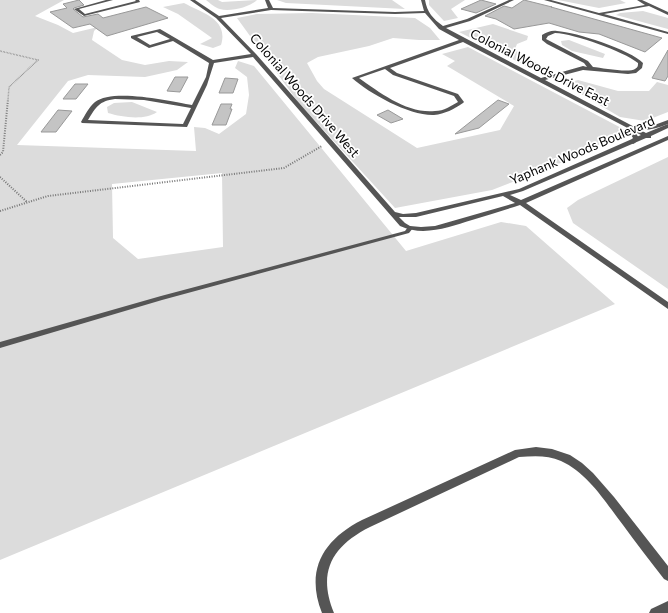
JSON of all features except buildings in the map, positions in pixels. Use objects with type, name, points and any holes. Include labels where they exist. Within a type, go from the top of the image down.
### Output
[{"type":"street","points":[[111,0],[76,9],[84,15],[138,2],[137,0]]},
{"type":"street","name":"Colonial Woods Drive West","points":[[192,0],[218,17],[254,54],[393,214]]},
{"type":"street","points":[[267,0],[271,9]]},
{"type":"street","name":"Colonial Woods Drive East","points":[[423,0],[426,12],[441,28],[659,142]]},
{"type":"street","points":[[496,0],[505,3]]},
{"type":"street","points":[[441,28],[462,23],[512,0]]},
{"type":"street","points":[[546,0],[668,33]]},
{"type":"street","points":[[639,0],[668,14]]},
{"type":"street","points":[[599,15],[650,5]]},
{"type":"street","points":[[218,17],[271,9],[426,12]]},
{"type":"street","points":[[174,39],[149,47],[133,37],[158,30],[174,39],[212,62],[254,54]]},
{"type":"street","points":[[540,80],[583,68],[628,72],[636,71],[640,67],[641,63],[638,60],[624,54],[573,36],[554,32],[544,36],[544,39],[549,43],[586,62],[591,68]]},
{"type":"street","points":[[387,68],[395,74],[456,95],[461,102],[447,111],[435,114],[421,113],[388,98],[355,78],[463,40]]},
{"type":"street","points":[[194,107],[132,97],[103,98],[98,101],[84,122],[185,126],[198,101],[212,68],[212,62]]},
{"type":"street","points":[[629,126],[648,129],[668,122]]},
{"type":"street","points":[[629,126],[636,138],[633,142]]},
{"type":"street","name":"Yaphank Woods Boulevard","points":[[393,214],[403,216],[416,215],[506,195],[589,161],[668,126]]},
{"type":"street","name":"Yaphank Woods Boulevard","points":[[410,228],[430,229],[442,227],[521,204],[668,138]]},
{"type":"street","points":[[521,204],[524,196],[530,191],[587,166],[589,161]]},
{"type":"street","name":"Yaphank Woods Boulevard","points":[[506,195],[668,306]]},
{"type":"street","points":[[393,214],[396,221],[410,228]]},
{"type":"street","points":[[328,613],[321,584],[324,568],[328,558],[338,542],[348,534],[363,526],[518,453],[527,451],[557,454],[568,459],[588,473],[668,575]]},
{"type":"street","points":[[655,613],[668,607]]},
{"type":"lane","points":[[0,345],[161,298],[402,234],[407,232],[410,228]]},
{"type":"path","points":[[0,51],[38,60],[9,87],[3,152],[0,155]]},
{"type":"path","points":[[0,211],[48,196],[284,168],[330,142]]},
{"type":"path","points":[[0,177],[27,202]]},
{"type":"shaded area","points":[[0,0],[64,0],[35,16],[73,33],[98,27],[94,31],[92,40],[122,60],[145,65],[169,61],[188,62],[177,70],[145,77],[88,75],[68,81],[17,145],[196,151],[194,127],[205,128],[219,134],[246,114],[249,95],[247,77],[235,68],[238,61],[254,66],[406,251],[501,222],[526,226],[615,304],[0,560]],"holes":[[[222,173],[223,247],[138,259],[113,238],[112,184]]]},
{"type":"shaded area","points":[[206,0],[218,0],[222,2],[257,0],[245,7],[224,10]]},
{"type":"shaded area","points":[[277,0],[392,0],[405,9],[286,3]]},
{"type":"shaded area","points":[[429,0],[465,0],[451,9],[458,18],[444,21],[429,5]]},
{"type":"shaded area","points":[[558,0],[620,0],[626,3],[599,8]]},
{"type":"shaded area","points":[[184,3],[206,14],[218,23],[222,36],[221,45],[213,48],[200,44],[212,38],[178,14],[163,7]]},
{"type":"shaded area","points":[[643,11],[668,18],[668,29],[616,15],[620,13]]},
{"type":"shaded area","points":[[312,13],[415,18],[430,28],[440,40],[393,38],[369,46],[318,57],[307,63],[317,81],[324,89],[417,148],[500,130],[514,106],[447,66],[455,61],[442,54],[468,47],[627,131],[563,162],[492,190],[395,208],[298,102],[237,18],[257,14]]},
{"type":"shaded area","points":[[493,24],[528,36],[527,40],[517,44],[515,49],[543,67],[540,70],[530,68],[459,32]]},
{"type":"shaded area","points":[[569,40],[605,54],[603,58],[572,51],[562,45],[561,41]]},
{"type":"shaded area","points":[[578,80],[618,91],[649,91],[657,82],[668,85],[668,112],[645,121],[620,117],[564,84]]},
{"type":"shaded area","points":[[132,102],[157,112],[146,117],[126,117],[108,113],[107,107],[114,103]]},
{"type":"shaded area","points":[[668,157],[668,289],[573,223],[567,208],[578,200]]}]
